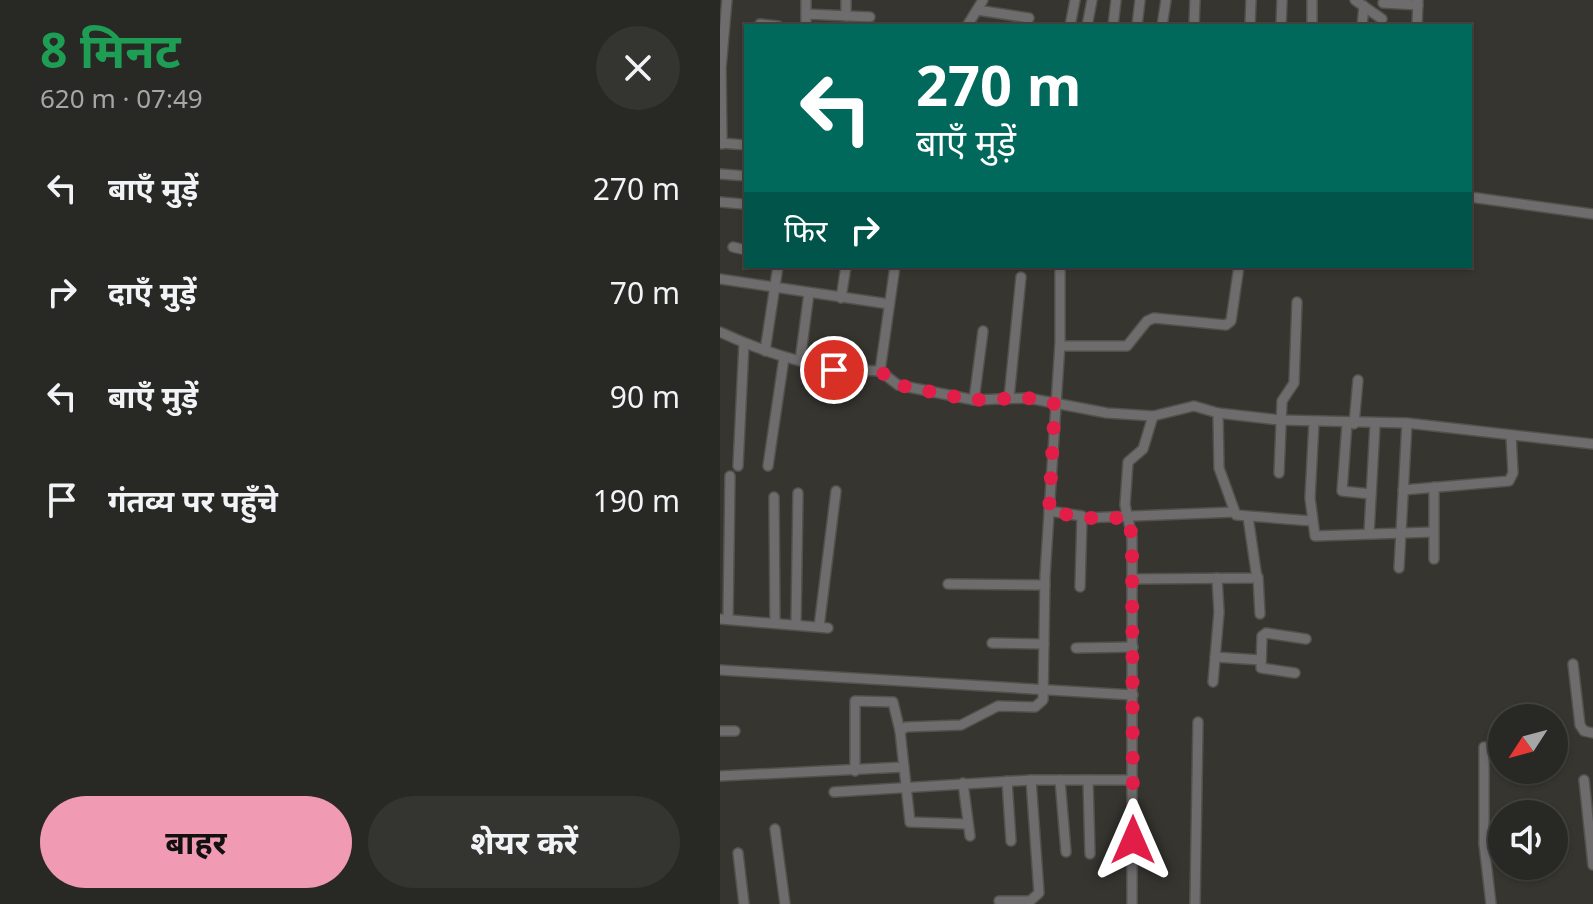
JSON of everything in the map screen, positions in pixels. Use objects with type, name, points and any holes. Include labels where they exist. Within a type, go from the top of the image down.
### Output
[{"type":"street","points":[[727,0],[721,144],[744,145]]},
{"type":"street","points":[[806,0],[806,24]]},
{"type":"street","points":[[846,0],[846,16]]},
{"type":"street","points":[[968,24],[983,0]]},
{"type":"street","points":[[1070,24],[1075,0]]},
{"type":"street","points":[[1087,24],[1092,0]]},
{"type":"street","points":[[1113,24],[1116,0]]},
{"type":"street","points":[[1137,24],[1140,0]]},
{"type":"street","points":[[1162,24],[1166,0]]},
{"type":"street","points":[[1194,24],[1195,0]]},
{"type":"street","points":[[1250,24],[1251,0]]},
{"type":"street","points":[[1281,24],[1282,0]]},
{"type":"street","points":[[1312,0],[1312,24]]},
{"type":"street","points":[[1382,22],[1383,1],[1418,2],[1417,24]]},
{"type":"street","points":[[1359,3],[1382,22]]},
{"type":"street","points":[[1359,3],[1362,24]]},
{"type":"street","points":[[977,10],[1029,18]]},
{"type":"street","points":[[806,14],[870,17]]},
{"type":"street","points":[[720,174],[744,176]]},
{"type":"street","points":[[1472,197],[1593,214]]},
{"type":"street","points":[[720,202],[743,204]]},
{"type":"street","points":[[733,247],[744,250]]},
{"type":"street","points":[[765,351],[778,268]]},
{"type":"street","points":[[841,298],[846,268]]},
{"type":"street","points":[[880,371],[895,268]]},
{"type":"street","points":[[900,731],[906,727],[961,725],[998,706],[1035,707],[1043,700],[1045,585],[1060,346],[1060,268]]},
{"type":"street","points":[[1060,346],[1127,346],[1147,321],[1154,318],[1226,325],[1231,321],[1238,269]]},
{"type":"street","points":[[1009,398],[1021,277]]},
{"type":"street","points":[[720,279],[889,304]]},
{"type":"street","points":[[800,361],[809,293]]},
{"type":"street","points":[[1279,473],[1283,397],[1294,383],[1297,302]]},
{"type":"street","points":[[974,400],[983,331]]},
{"type":"street","points":[[720,332],[784,358],[834,370],[880,371],[898,385],[974,400],[1009,398],[1153,416],[1194,406],[1218,413],[1280,420],[1375,425],[1407,423],[1593,444]]},
{"type":"street","points":[[738,466],[744,343]]},
{"type":"street","points":[[768,466],[784,358]]},
{"type":"street","points":[[1358,380],[1342,491],[1371,494]]},
{"type":"street","points":[[1218,413],[1218,460],[1235,512]]},
{"type":"street","points":[[1132,904],[1133,647],[1128,462],[1143,449],[1153,416]]},
{"type":"street","points":[[1314,422],[1312,521],[1318,537],[1433,532]]},
{"type":"street","points":[[1399,568],[1407,423]]},
{"type":"street","points":[[1369,533],[1375,425]]},
{"type":"street","points":[[1403,490],[1509,481],[1513,473],[1511,435]]},
{"type":"street","points":[[730,476],[724,619],[823,627],[836,491]]},
{"type":"street","points":[[1434,487],[1434,559]]},
{"type":"street","points":[[796,625],[798,493]]},
{"type":"street","points":[[774,497],[775,623]]},
{"type":"street","points":[[1049,511],[1083,518],[1235,512],[1248,517],[1312,521]]},
{"type":"street","points":[[1248,517],[1258,577],[1260,614]]},
{"type":"street","points":[[1080,587],[1083,518]]},
{"type":"street","points":[[1132,579],[1258,577]]},
{"type":"street","points":[[1213,682],[1217,578]]},
{"type":"street","points":[[948,584],[1045,585]]},
{"type":"street","points":[[1295,673],[1263,670],[1263,634],[1306,639]]},
{"type":"street","points":[[992,643],[1044,644]]},
{"type":"street","points":[[1076,648],[1133,647]]},
{"type":"street","points":[[1215,657],[1261,660]]},
{"type":"street","points":[[1573,664],[1580,725],[1584,731],[1593,733]]},
{"type":"street","points":[[720,670],[1043,687],[1133,695]]},
{"type":"street","points":[[855,771],[855,701],[893,702],[900,731],[910,822],[968,824]]},
{"type":"street","points":[[1195,904],[1198,722]]},
{"type":"street","points":[[720,731],[735,731]]},
{"type":"street","points":[[1484,747],[1484,844],[1491,904]]},
{"type":"street","points":[[720,776],[904,767]]},
{"type":"street","points":[[834,792],[1031,780],[1133,780]]},
{"type":"street","points":[[999,901],[1030,901],[1039,893],[1031,780]]},
{"type":"street","points":[[1060,780],[1066,852]]},
{"type":"street","points":[[1088,780],[1090,854]]},
{"type":"street","points":[[1584,780],[1593,865]]},
{"type":"street","points":[[1007,781],[1011,841]]},
{"type":"street","points":[[963,783],[970,836]]},
{"type":"street","points":[[775,829],[785,904]]},
{"type":"street","points":[[738,853],[744,904]]},
{"type":"route","points":[[834,370],[880,371],[898,385],[971,400],[1028,398],[1055,404],[1049,511],[1081,515],[1083,518],[1128,518],[1132,537],[1133,840]]}]
